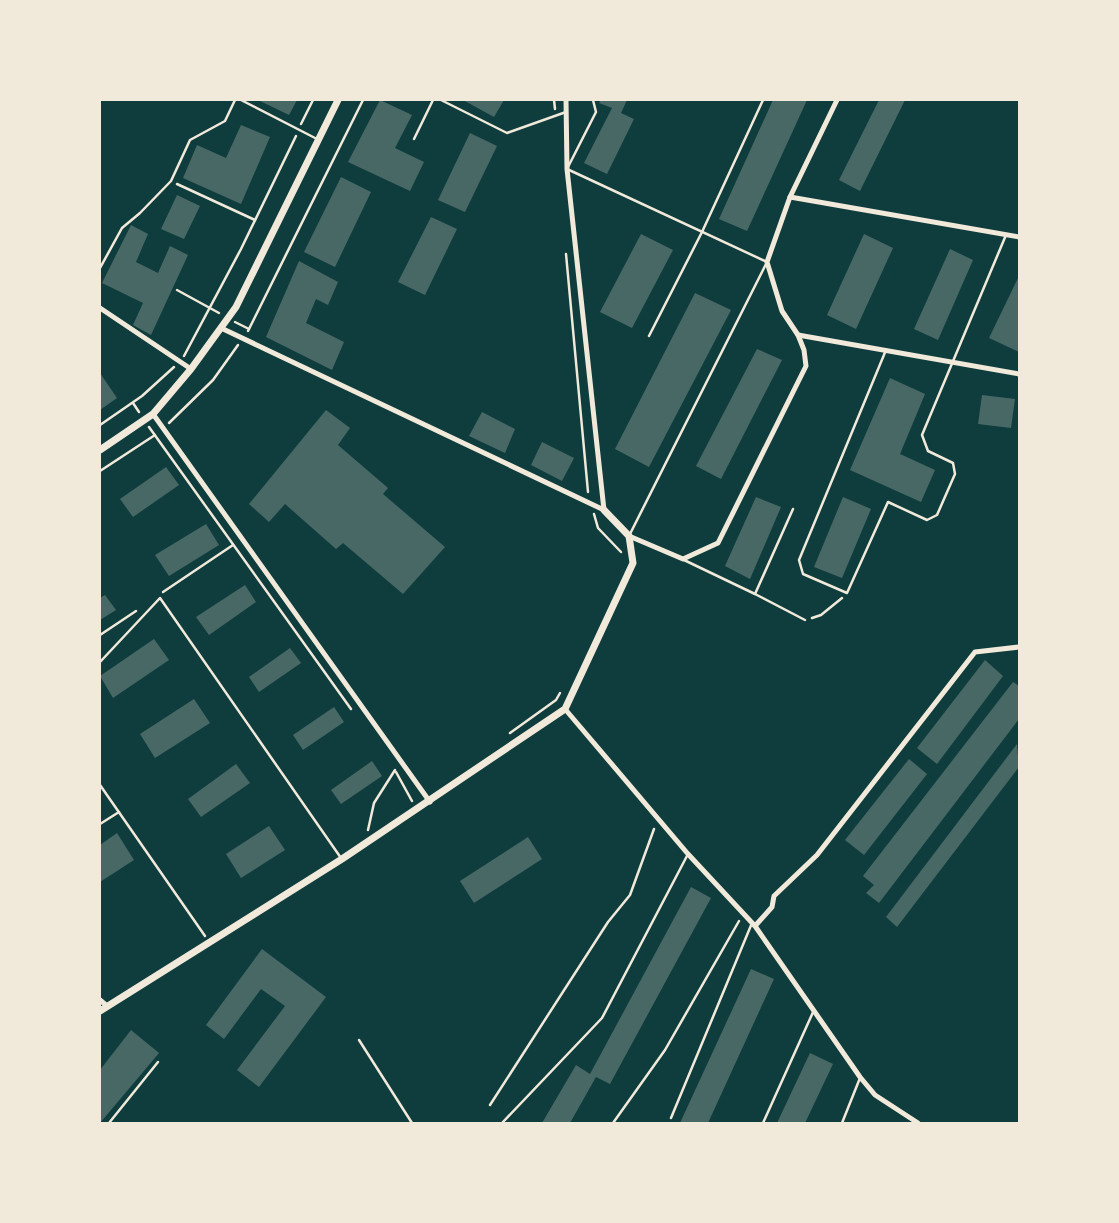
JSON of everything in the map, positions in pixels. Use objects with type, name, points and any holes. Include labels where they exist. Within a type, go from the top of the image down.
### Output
[{"type":"street","points":[[100,450],[153,414],[191,369],[240,301],[338,100]]},
{"type":"street","points":[[566,100],[567,169],[604,510]]},
{"type":"street","points":[[221,328],[604,510],[629,536],[683,559],[718,543],[806,366],[804,350],[798,334],[782,311],[767,262],[790,197],[837,100]]},
{"type":"street","points":[[790,197],[1019,237]]},
{"type":"street","points":[[100,308],[191,369]]},
{"type":"street","points":[[798,334],[1019,374]]},
{"type":"street","points":[[153,414],[430,802]]},
{"type":"street","points":[[100,1011],[430,802],[565,709],[633,563],[629,536]]},
{"type":"street","points":[[754,924],[772,906],[774,896],[817,855],[975,652],[1019,647]]},
{"type":"street","points":[[565,709],[688,854],[754,924],[860,1077],[875,1095],[918,1123]]},
{"type":"street","points":[[100,1000],[107,1006]]},
{"type":"lane","points":[[100,268],[122,228],[172,181],[190,140],[225,121],[235,100]]},
{"type":"lane","points":[[241,100],[319,140]]},
{"type":"lane","points":[[414,139],[433,100]]},
{"type":"lane","points":[[441,100],[508,133],[567,112]]},
{"type":"lane","points":[[593,100],[596,112],[567,169],[767,262],[629,536]]},
{"type":"lane","points":[[649,336],[702,232],[763,100]]},
{"type":"lane","points":[[886,350],[799,560],[803,574],[847,593],[888,502],[927,520],[937,514],[955,474],[953,463],[928,451],[922,435],[1006,235]]},
{"type":"lane","points":[[755,594],[793,509]]},
{"type":"lane","points":[[683,559],[804,620]]},
{"type":"lane","points":[[100,662],[160,598],[342,859]]},
{"type":"lane","points":[[502,1123],[602,1018],[688,854]]},
{"type":"lane","points":[[671,1118],[754,924]]},
{"type":"lane","points":[[763,1123],[814,1010]]},
{"type":"lane","points":[[109,1123],[158,1062]]},
{"type":"lane","points":[[842,1123],[860,1077]]},
{"type":"path","points":[[100,425],[142,396],[181,361],[255,220],[313,100]]},
{"type":"path","points":[[554,100],[556,115]]},
{"type":"path","points":[[172,181],[255,220]]},
{"type":"path","points":[[566,249],[586,486],[598,528],[625,556]]},
{"type":"path","points":[[177,290],[249,329]]},
{"type":"path","points":[[163,593],[241,538]]},
{"type":"path","points":[[804,620],[821,615],[847,593]]},
{"type":"path","points":[[100,635],[139,609]]},
{"type":"path","points":[[510,733],[556,700],[564,688]]},
{"type":"path","points":[[396,772],[413,802]]},
{"type":"path","points":[[100,785],[206,936]]},
{"type":"path","points":[[405,806],[424,794]]},
{"type":"path","points":[[100,824],[119,812]]},
{"type":"path","points":[[368,830],[376,825]]},
{"type":"path","points":[[490,1105],[608,922],[630,895],[654,829]]},
{"type":"path","points":[[613,1123],[665,1050],[740,919]]},
{"type":"path","points":[[359,1040],[412,1123]]},
{"type":"building","points":[[258,100],[297,100],[289,115]]},
{"type":"building","points":[[380,100],[412,115],[395,148],[424,162],[410,191],[348,162]]},
{"type":"building","points":[[463,100],[504,100],[494,117]]},
{"type":"building","points":[[601,100],[627,100],[621,113],[634,119],[607,174],[584,163],[612,108],[599,103]]},
{"type":"building","points":[[773,100],[807,100],[747,231],[719,219]]},
{"type":"building","points":[[879,100],[905,100],[860,191],[839,180]]},
{"type":"building","points":[[241,125],[270,137],[241,204],[183,178],[197,145],[226,158]]},
{"type":"building","points":[[470,133],[497,146],[465,212],[438,200]]},
{"type":"building","points":[[341,177],[371,192],[335,267],[304,252]]},
{"type":"building","points":[[177,195],[200,206],[184,239],[161,229]]},
{"type":"building","points":[[431,217],[457,229],[425,295],[398,282]]},
{"type":"building","points":[[131,225],[148,234],[136,262],[158,273],[170,246],[188,255],[151,335],[133,325],[143,303],[102,283]]},
{"type":"building","points":[[641,234],[673,250],[632,328],[600,312]]},
{"type":"building","points":[[864,234],[893,248],[856,329],[827,315]]},
{"type":"building","points":[[950,249],[973,260],[938,340],[914,329]]},
{"type":"building","points":[[299,261],[338,282],[328,305],[316,299],[306,323],[344,342],[332,370],[266,337]]},
{"type":"building","points":[[1019,276],[1019,352],[989,338]]},
{"type":"building","points":[[695,293],[731,310],[649,467],[615,449]]},
{"type":"building","points":[[757,349],[782,360],[721,479],[696,466]]},
{"type":"building","points":[[100,373],[117,398],[100,410]]},
{"type":"building","points":[[890,378],[925,394],[900,454],[935,470],[921,502],[850,470]]},
{"type":"building","points":[[982,395],[1015,399],[1011,428],[978,424]]},
{"type":"building","points":[[326,410],[350,428],[338,445],[388,488],[383,494],[445,547],[403,594],[343,543],[336,549],[285,504],[269,522],[249,504]]},
{"type":"building","points":[[482,412],[515,429],[505,453],[469,436]]},
{"type":"building","points":[[542,442],[574,458],[562,481],[531,465]]},
{"type":"building","points":[[166,467],[179,485],[133,517],[120,499]]},
{"type":"building","points":[[756,497],[781,507],[750,579],[725,566]]},
{"type":"building","points":[[843,497],[871,509],[842,578],[814,567]]},
{"type":"building","points":[[206,524],[219,545],[169,576],[155,555]]},
{"type":"building","points":[[245,585],[256,602],[209,635],[196,617]]},
{"type":"building","points":[[105,595],[116,610],[100,620],[100,598]]},
{"type":"building","points":[[154,639],[169,660],[113,698],[100,676]]},
{"type":"building","points":[[290,648],[301,663],[259,692],[249,677]]},
{"type":"building","points":[[985,660],[1003,676],[937,764],[917,748]]},
{"type":"building","points":[[1013,682],[1019,686],[1019,719],[879,903],[866,893],[874,885],[863,876]]},
{"type":"building","points":[[194,699],[210,723],[155,758],[140,734]]},
{"type":"building","points":[[334,707],[344,722],[303,750],[293,735]]},
{"type":"building","points":[[1017,744],[1019,767],[897,927],[886,917]]},
{"type":"building","points":[[909,759],[927,774],[864,855],[845,840]]},
{"type":"building","points":[[372,761],[382,776],[341,804],[331,790]]},
{"type":"building","points":[[236,764],[250,783],[201,817],[188,799]]},
{"type":"building","points":[[269,826],[285,850],[241,878],[226,854]]},
{"type":"building","points":[[117,833],[134,860],[100,882],[100,845]]},
{"type":"building","points":[[528,837],[542,859],[474,903],[460,881]]},
{"type":"building","points":[[691,887],[711,898],[610,1084],[596,1077],[570,1123],[542,1123],[576,1065],[590,1074]]},
{"type":"building","points":[[262,949],[326,997],[259,1087],[237,1070],[285,1006],[261,989],[224,1039],[206,1025]]},
{"type":"building","points":[[751,969],[774,979],[708,1123],[680,1123]]},
{"type":"building","points":[[131,1030],[159,1053],[100,1123],[100,1070]]},
{"type":"building","points":[[810,1053],[833,1064],[805,1123],[777,1123]]}]
